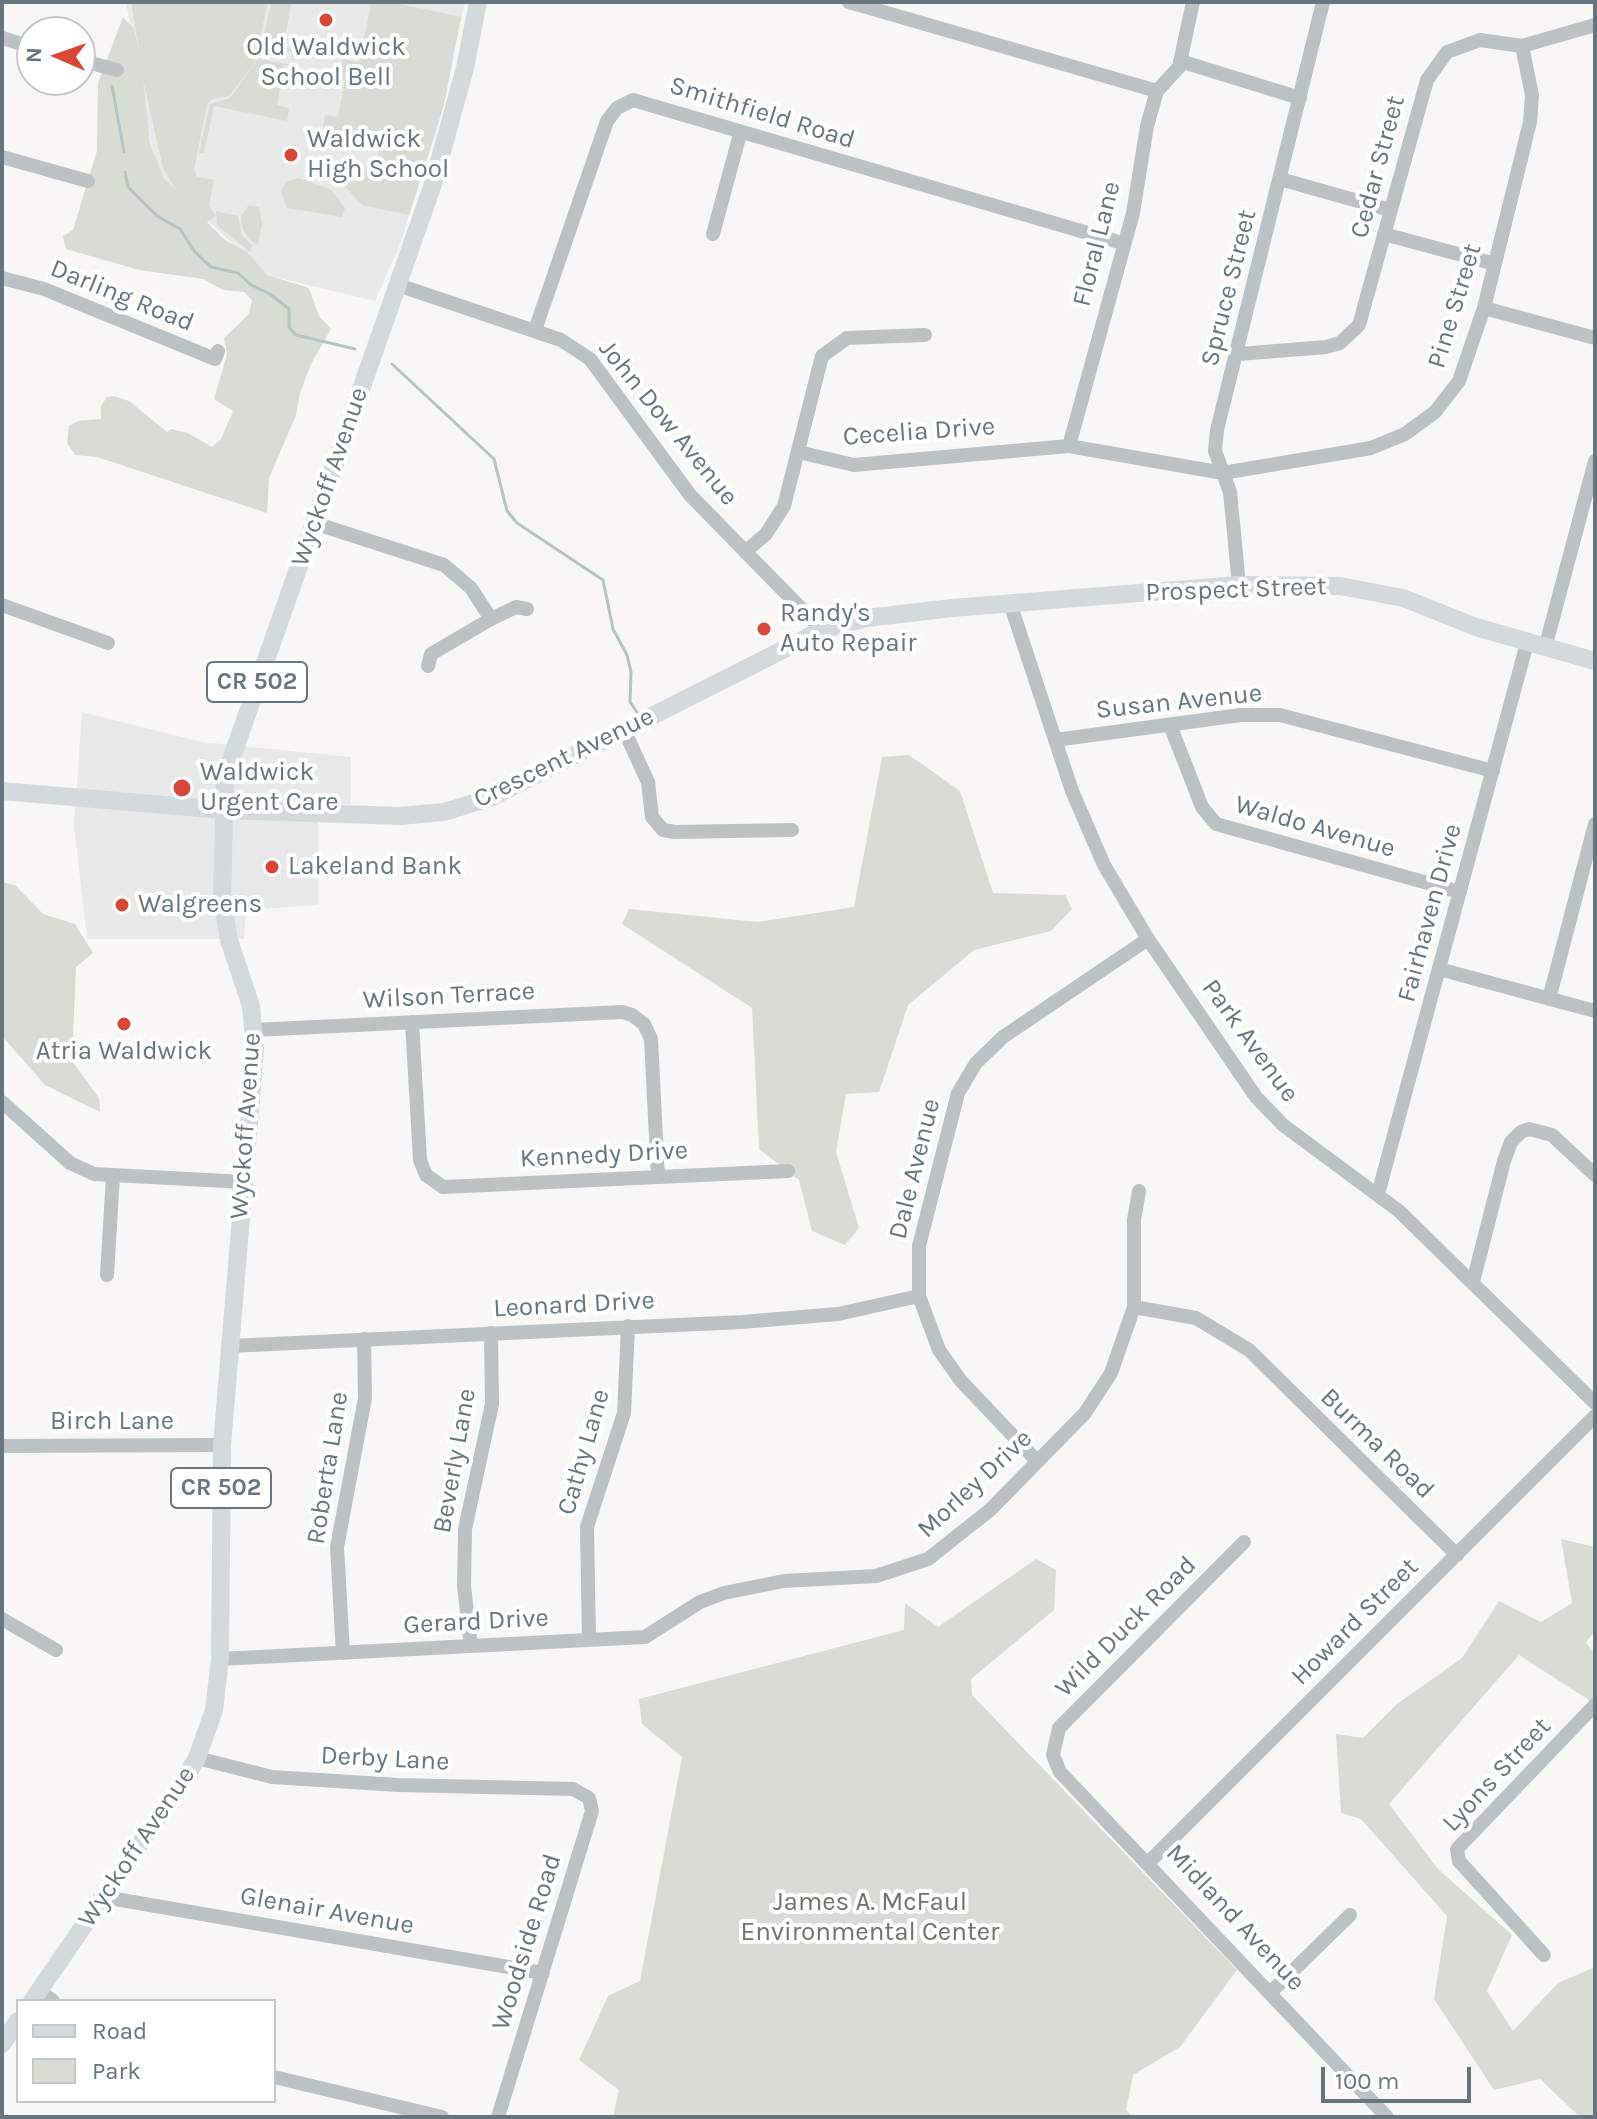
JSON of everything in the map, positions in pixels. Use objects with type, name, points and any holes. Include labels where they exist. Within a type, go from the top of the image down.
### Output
[{"type":"main road","name":"Wyckoff Avenue","points":[[41,1998],[197,1758],[214,1710],[220,1659],[222,1445],[254,1030],[246,985],[224,919],[223,810],[229,762],[451,126],[478,2]]},
{"type":"main road","name":"Prospect Street","points":[[1010,603],[1239,585],[1304,583],[1376,590],[1536,646],[1595,661]]},
{"type":"main road","name":"Crescent Avenue","points":[[2,791],[223,810],[400,816],[444,812],[490,798],[822,630],[867,618],[1010,603]]},
{"type":"main road","points":[[3,2042],[16,2024]]},
{"type":"street","points":[[849,2],[1157,91]]},
{"type":"street","points":[[1193,2],[1180,61],[1300,98]]},
{"type":"street","name":"Spruce Street","points":[[1239,585],[1233,515],[1215,451],[1217,430],[1239,354],[1323,2]]},
{"type":"street","name":"Cedar Street","points":[[1239,354],[1326,347],[1340,343],[1353,333],[1364,314],[1427,80],[1438,61],[1469,42],[1512,42],[1522,46],[1595,25]]},
{"type":"street","name":"Pine Street","points":[[1043,447],[1069,446],[1223,473],[1361,450],[1405,434],[1435,412],[1459,381],[1484,308],[1530,122],[1532,95],[1522,46]]},
{"type":"street","name":"Floral Lane","points":[[1069,446],[1122,243],[1133,213],[1157,91],[1176,72],[1180,61]]},
{"type":"street","points":[[96,64],[117,70]]},
{"type":"street","name":"Smithfield Road","points":[[535,330],[607,121],[617,108],[642,100],[740,134],[1122,243]]},
{"type":"street","points":[[713,234],[740,134]]},
{"type":"street","points":[[2,157],[88,181]]},
{"type":"street","points":[[1280,179],[1390,210]]},
{"type":"street","points":[[1384,234],[1495,264]]},
{"type":"street","name":"Darling Road","points":[[2,278],[44,289],[215,359],[218,351]]},
{"type":"street","name":"John Dow Avenue","points":[[398,285],[535,330],[576,348],[601,370],[690,495],[822,630]]},
{"type":"street","points":[[1484,308],[1595,338]]},
{"type":"street","points":[[745,552],[766,534],[784,506],[819,366],[829,349],[847,338],[925,335]]},
{"type":"street","name":"Cecelia Drive","points":[[798,452],[854,465],[1043,447]]},
{"type":"street","name":"Fairhaven Drive","points":[[1378,1194],[1493,771],[1595,461]]},
{"type":"street","points":[[314,523],[444,565],[471,588],[491,619]]},
{"type":"street","name":"Park Avenue","points":[[1010,603],[1055,740],[1099,853],[1148,939],[1269,1112],[1378,1194],[1473,1282],[1595,1403]]},
{"type":"street","points":[[2,605],[108,643]]},
{"type":"street","points":[[428,666],[431,654],[491,619],[516,607],[527,609]]},
{"type":"street","name":"Susan Avenue","points":[[1055,740],[1241,715],[1280,715],[1493,771]]},
{"type":"street","name":"Waldo Avenue","points":[[1170,725],[1202,807],[1216,824],[1460,892]]},
{"type":"street","points":[[624,730],[648,782],[652,817],[663,830],[792,830]]},
{"type":"street","points":[[1549,999],[1595,824]]},
{"type":"street","name":"Dale Avenue","points":[[1037,1461],[950,1367],[932,1336],[919,1296],[919,1246],[944,1140],[965,1078],[1003,1037],[1148,939]]},
{"type":"street","points":[[1439,969],[1595,1011]]},
{"type":"street","name":"Wilson Terrace","points":[[254,1030],[622,1012],[644,1024],[651,1039],[658,1177]]},
{"type":"street","name":"Kennedy Drive","points":[[412,1022],[420,1160],[426,1175],[443,1187],[788,1171]]},
{"type":"street","points":[[2,1124],[7,1107],[70,1163],[94,1174],[244,1182]]},
{"type":"street","points":[[1473,1282],[1504,1161],[1511,1142],[1521,1132],[1529,1129],[1552,1135],[1595,1175]]},
{"type":"street","points":[[107,1275],[113,1176]]},
{"type":"street","name":"Morley Drive","points":[[724,1593],[784,1581],[876,1576],[912,1567],[958,1538],[1037,1461],[1099,1394],[1121,1352],[1134,1307],[1134,1220],[1139,1191]]},
{"type":"street","name":"Leonard Drive","points":[[230,1346],[838,1314],[919,1296]]},
{"type":"street","name":"Burma Road","points":[[1134,1307],[1176,1312],[1212,1325],[1249,1350],[1457,1555]]},
{"type":"street","name":"Cathy Lane","points":[[589,1640],[587,1527],[624,1413],[628,1326]]},
{"type":"street","name":"Beverly Lane","points":[[471,1646],[464,1586],[465,1529],[492,1404],[491,1333]]},
{"type":"street","name":"Roberta Lane","points":[[343,1653],[337,1547],[365,1398],[364,1339]]},
{"type":"street","name":"Howard Street","points":[[1149,1862],[1595,1416]]},
{"type":"street","name":"Birch Lane","points":[[2,1446],[222,1445]]},
{"type":"street","name":"Wild Duck Road","points":[[1053,1751],[1059,1728],[1244,1542]]},
{"type":"street","name":"Gerard Drive","points":[[220,1659],[645,1637],[700,1602],[724,1593]]},
{"type":"street","points":[[2,1619],[56,1650]]},
{"type":"street","name":"Lyons Street","points":[[1544,1955],[1459,1861],[1459,1844],[1595,1705]]},
{"type":"street","name":"Midland Avenue","points":[[1053,1751],[1060,1772],[1149,1862],[1387,2117]]},
{"type":"street","name":"Derby Lane","points":[[197,1758],[272,1777],[412,1786],[573,1789]]},
{"type":"street","name":"Woodside Road","points":[[498,2117],[592,1811],[589,1798],[573,1789]]},
{"type":"street","name":"Glenair Avenue","points":[[104,1897],[543,1973]]},
{"type":"street","points":[[1271,1992],[1350,1915]]},
{"type":"street","points":[[276,2077],[442,2117]]},
{"type":"shaded area","name":"Waldwick High School","points":[[126,2],[465,2],[436,132],[400,244],[375,301],[267,275],[171,187],[158,167],[151,144]]},
{"type":"shaded area","points":[[82,712],[202,742],[351,757],[351,804],[318,805],[318,905],[246,910],[244,939],[87,939],[74,825]]},
{"type":"green space","points":[[131,2],[268,2],[254,64],[229,96],[213,99],[207,104],[194,169],[197,177],[214,180],[209,206],[216,216],[207,222],[225,240],[248,253],[267,275],[309,288],[319,316],[331,329],[311,364],[296,415],[269,478],[267,513],[97,457],[75,455],[67,443],[69,426],[78,421],[101,419],[101,406],[107,397],[129,401],[167,432],[171,429],[188,433],[212,447],[221,439],[233,411],[214,399],[227,354],[224,338],[249,314],[252,300],[244,292],[223,290],[203,279],[139,270],[66,249],[63,236],[73,230],[97,151],[98,83],[123,17],[134,29],[140,55]],"holes":[[[143,79],[163,168],[176,190],[164,178],[150,144]]]},
{"type":"green space","points":[[271,2],[292,2],[283,47],[295,50],[293,61],[292,52],[282,50],[280,59],[260,55]]},
{"type":"green space","points":[[358,2],[391,2],[461,17],[444,105],[409,215],[362,205],[323,163],[375,171],[381,140],[323,128],[325,115],[338,117],[345,80],[339,78],[343,59],[359,62],[371,5]]},
{"type":"green space","points":[[258,59],[292,65],[284,66],[277,105],[289,108],[287,121],[214,106],[204,153],[199,153],[210,104],[230,98]]},
{"type":"green space","points":[[299,178],[330,189],[345,208],[342,217],[287,208],[281,191],[287,181]]},
{"type":"green space","points":[[249,205],[259,207],[262,224],[258,245],[249,239],[242,227],[241,216]]},
{"type":"green space","points":[[216,211],[238,216],[242,235],[252,245],[250,252],[217,225]]},
{"type":"green space","points":[[909,755],[960,791],[993,893],[1065,895],[1072,909],[1051,931],[974,950],[908,1005],[879,1092],[846,1094],[836,1152],[859,1228],[845,1245],[812,1231],[799,1180],[759,1149],[752,1008],[622,924],[629,909],[758,922],[854,907],[882,757]]},
{"type":"green space","points":[[2,882],[15,885],[43,914],[75,924],[93,953],[76,967],[72,1061],[99,1098],[100,1112],[45,1085],[2,1036]]},
{"type":"green space","points":[[1561,1539],[1595,1547],[1595,1630],[1586,1643],[1595,1653],[1595,1704],[1519,1655],[1389,1804],[1438,1869],[1512,1935],[1487,1991],[1513,2031],[1558,1983],[1595,1967],[1595,2117],[1580,2117],[1540,2079],[1494,2090],[1434,1999],[1447,1916],[1361,1819],[1341,1813],[1336,1734],[1363,1738],[1397,1704],[1462,1658],[1499,1601],[1541,1622],[1572,1603]]},
{"type":"green space","name":"James A. McFaul Environmental Center","points":[[1036,1559],[1056,1570],[1054,1610],[971,1679],[972,1695],[1237,1970],[1180,2047],[1133,2075],[1126,2110],[1133,2117],[613,2117],[619,2090],[579,2060],[608,1996],[640,1981],[682,1757],[642,1724],[639,1699],[904,1630],[905,1603],[938,1627]]},
{"type":"waterway","points":[[112,86],[124,152]]},
{"type":"waterway","points":[[125,172],[128,187],[157,216],[180,229],[195,252],[211,267],[238,273],[289,309],[289,327],[296,335],[355,349]]},
{"type":"waterway","points":[[392,364],[494,459],[507,511],[517,523],[603,580],[613,629],[627,655],[631,672],[630,702],[637,712]]},
{"type":"place","name":"Old Waldwick School Bell","points":[[326,20]]},
{"type":"place","name":"Waldwick High School","points":[[291,155]]},
{"type":"place","name":"Randy's Auto Repair","points":[[764,629]]},
{"type":"place","name":"Waldwick Urgent Care","points":[[182,788]]},
{"type":"place","name":"Lakeland Bank","points":[[272,867]]},
{"type":"place","name":"Walgreens","points":[[122,905]]},
{"type":"place","name":"Atria Waldwick","points":[[124,1024]]}]
